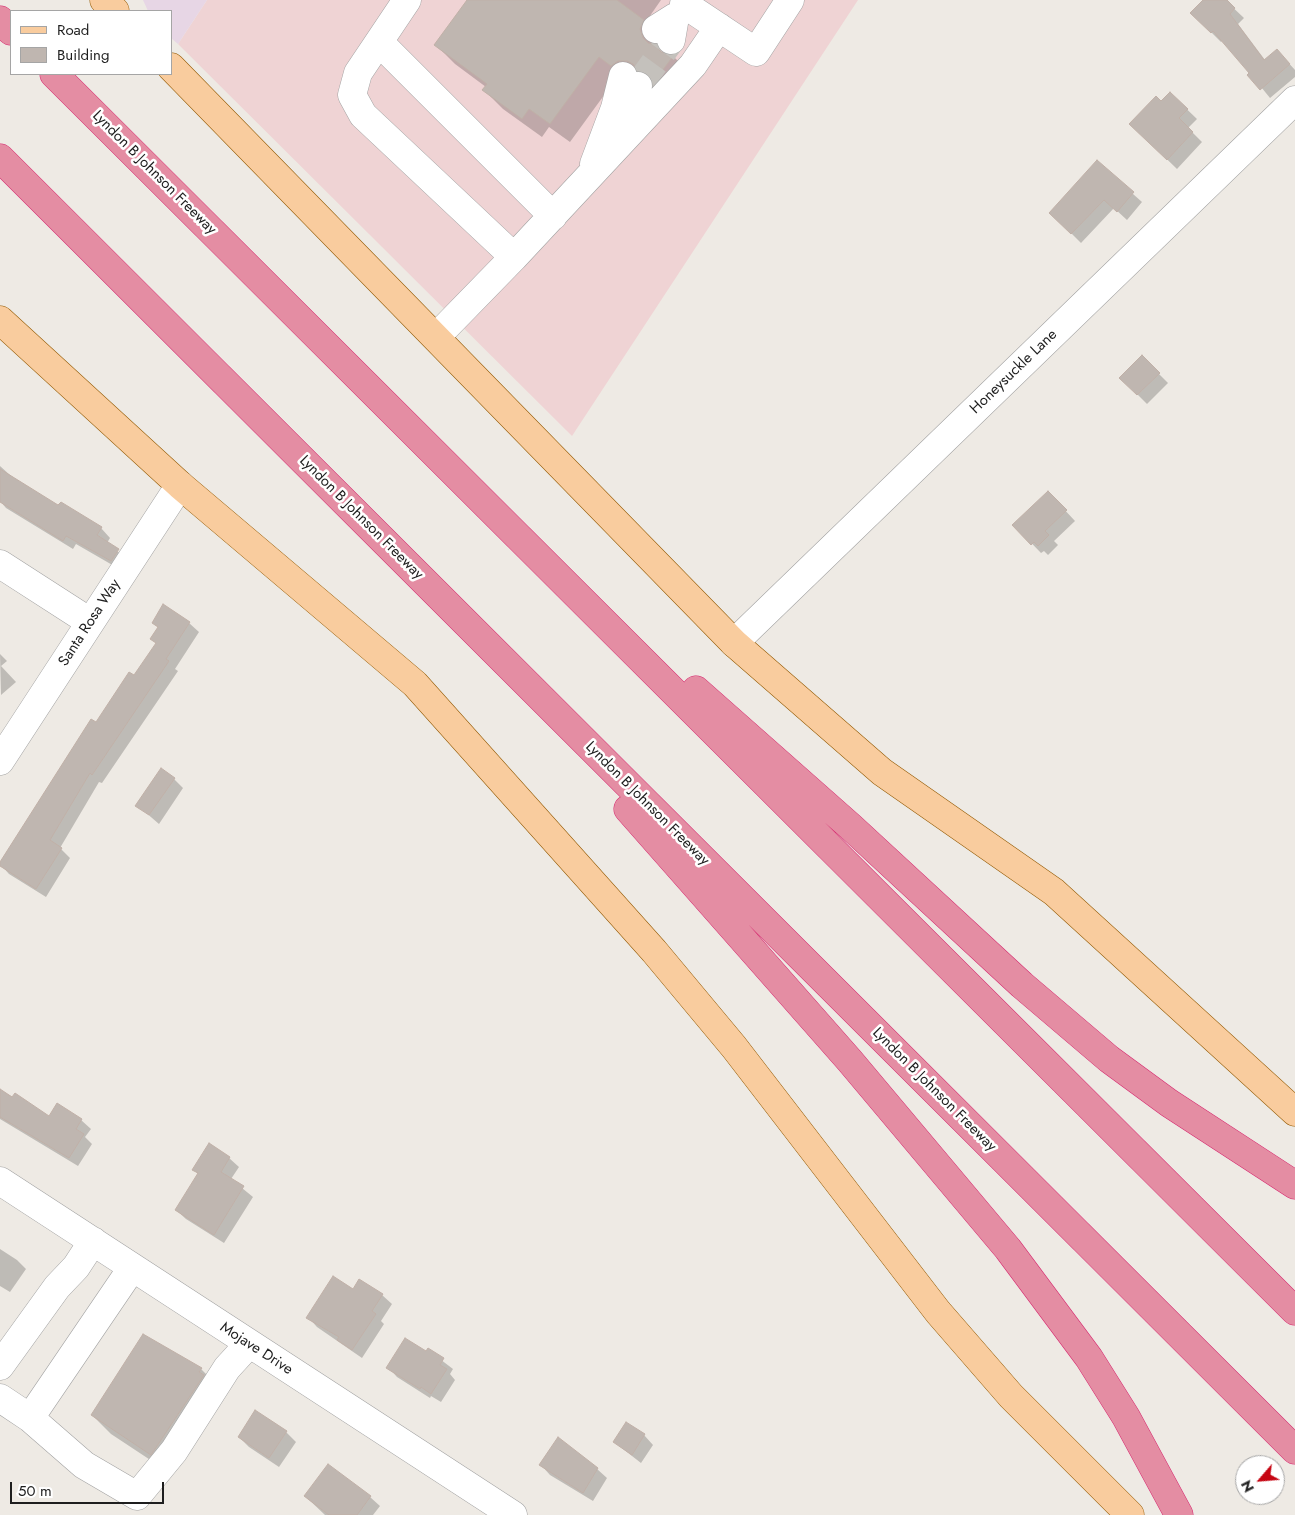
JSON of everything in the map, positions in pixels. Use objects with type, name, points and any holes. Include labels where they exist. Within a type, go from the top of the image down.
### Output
[{"type":"highway","points":[[0,20],[10,30]]},
{"type":"highway","name":"Lyndon B Johnson Freeway","points":[[55,75],[1295,1311]]},
{"type":"highway","name":"Lyndon B Johnson Freeway","points":[[0,158],[1295,1450]]},
{"type":"highway","points":[[477,496],[851,827],[1022,985],[1094,1046],[1169,1103],[1295,1185]]},
{"type":"highway","points":[[406,563],[735,928],[1008,1249],[1089,1358],[1126,1417],[1179,1515]]},
{"type":"main road","points":[[104,0],[114,10]]},
{"type":"main road","points":[[172,68],[734,643],[882,772],[1054,892],[1295,1112]]},
{"type":"main road","points":[[0,320],[180,485],[415,684],[660,958],[734,1047],[950,1326],[1011,1396],[1130,1515]]},
{"type":"street","points":[[407,0],[358,73],[352,95],[363,116],[514,257]]},
{"type":"street","points":[[674,18],[719,27],[756,52],[790,0]]},
{"type":"street","points":[[436,336],[553,216],[693,65],[719,27]]},
{"type":"street","points":[[379,42],[553,216]]},
{"type":"street","points":[[589,177],[615,108],[631,81]]},
{"type":"street","name":"Honeysuckle Lane","points":[[734,643],[1295,100]]},
{"type":"street","name":"Santa Rosa Way","points":[[0,761],[180,485]]},
{"type":"street","points":[[0,564],[90,622]]},
{"type":"street","name":"Mojave Drive","points":[[0,1181],[513,1515]]},
{"type":"street","points":[[0,1366],[57,1287],[76,1267],[93,1241]]},
{"type":"street","points":[[30,1418],[132,1268]]},
{"type":"street","points":[[0,1398],[30,1418],[84,1465],[137,1496],[174,1451],[226,1368],[249,1344]]},
{"type":"shaded area","points":[[143,0],[207,0],[178,44],[172,39],[172,10],[148,10]]},
{"type":"shaded area","points":[[207,0],[858,0],[572,436],[178,44]]},
{"type":"building","points":[[467,0],[617,0],[644,20],[640,29],[643,38],[648,43],[656,45],[661,52],[674,55],[653,83],[649,75],[638,71],[633,64],[627,61],[618,61],[611,66],[599,57],[550,124],[529,109],[522,119],[482,90],[487,84],[434,45]]},
{"type":"building","points":[[1203,0],[1227,0],[1235,8],[1230,14],[1264,60],[1277,49],[1290,64],[1260,90],[1247,75],[1249,73],[1213,31],[1211,33],[1190,13]]},
{"type":"building","points":[[1170,92],[1188,109],[1179,118],[1193,132],[1167,160],[1129,124],[1156,96],[1161,101]]},
{"type":"building","points":[[1097,160],[1134,192],[1117,212],[1104,200],[1071,234],[1049,213]]},
{"type":"building","points":[[1142,355],[1160,373],[1137,395],[1119,378]]},
{"type":"building","points":[[0,469],[58,505],[61,502],[102,527],[97,535],[119,549],[111,561],[66,536],[63,541],[0,502]]},
{"type":"building","points":[[1048,491],[1067,510],[1045,531],[1049,535],[1038,546],[1034,542],[1031,545],[1012,525]]},
{"type":"building","points":[[163,604],[190,622],[166,659],[169,661],[92,775],[90,773],[50,840],[62,848],[36,889],[0,866],[0,862],[91,719],[96,722],[129,672],[134,675],[156,643],[150,639],[158,627],[152,623]]},
{"type":"building","points":[[161,768],[175,778],[149,815],[135,806]]},
{"type":"building","points":[[0,1089],[12,1097],[15,1093],[49,1116],[57,1103],[82,1119],[76,1129],[84,1134],[69,1158],[0,1117]]},
{"type":"building","points":[[209,1143],[230,1157],[221,1172],[244,1186],[214,1235],[175,1210],[198,1173],[192,1170]]},
{"type":"building","points":[[333,1276],[353,1289],[359,1279],[383,1294],[372,1311],[376,1314],[352,1350],[337,1340],[339,1337],[306,1318]]},
{"type":"building","points":[[143,1334],[202,1368],[199,1372],[204,1375],[151,1455],[91,1415]]},
{"type":"building","points":[[405,1338],[426,1351],[428,1348],[444,1358],[440,1365],[447,1369],[431,1394],[386,1368]]},
{"type":"building","points":[[255,1410],[287,1431],[269,1458],[238,1437]]},
{"type":"building","points":[[626,1422],[645,1434],[632,1455],[613,1442]]},
{"type":"building","points":[[558,1437],[598,1468],[583,1493],[539,1465]]},
{"type":"building","points":[[328,1464],[371,1496],[357,1515],[329,1515],[304,1496]]},
{"type":"tunnel","points":[[638,86],[671,40]]}]
